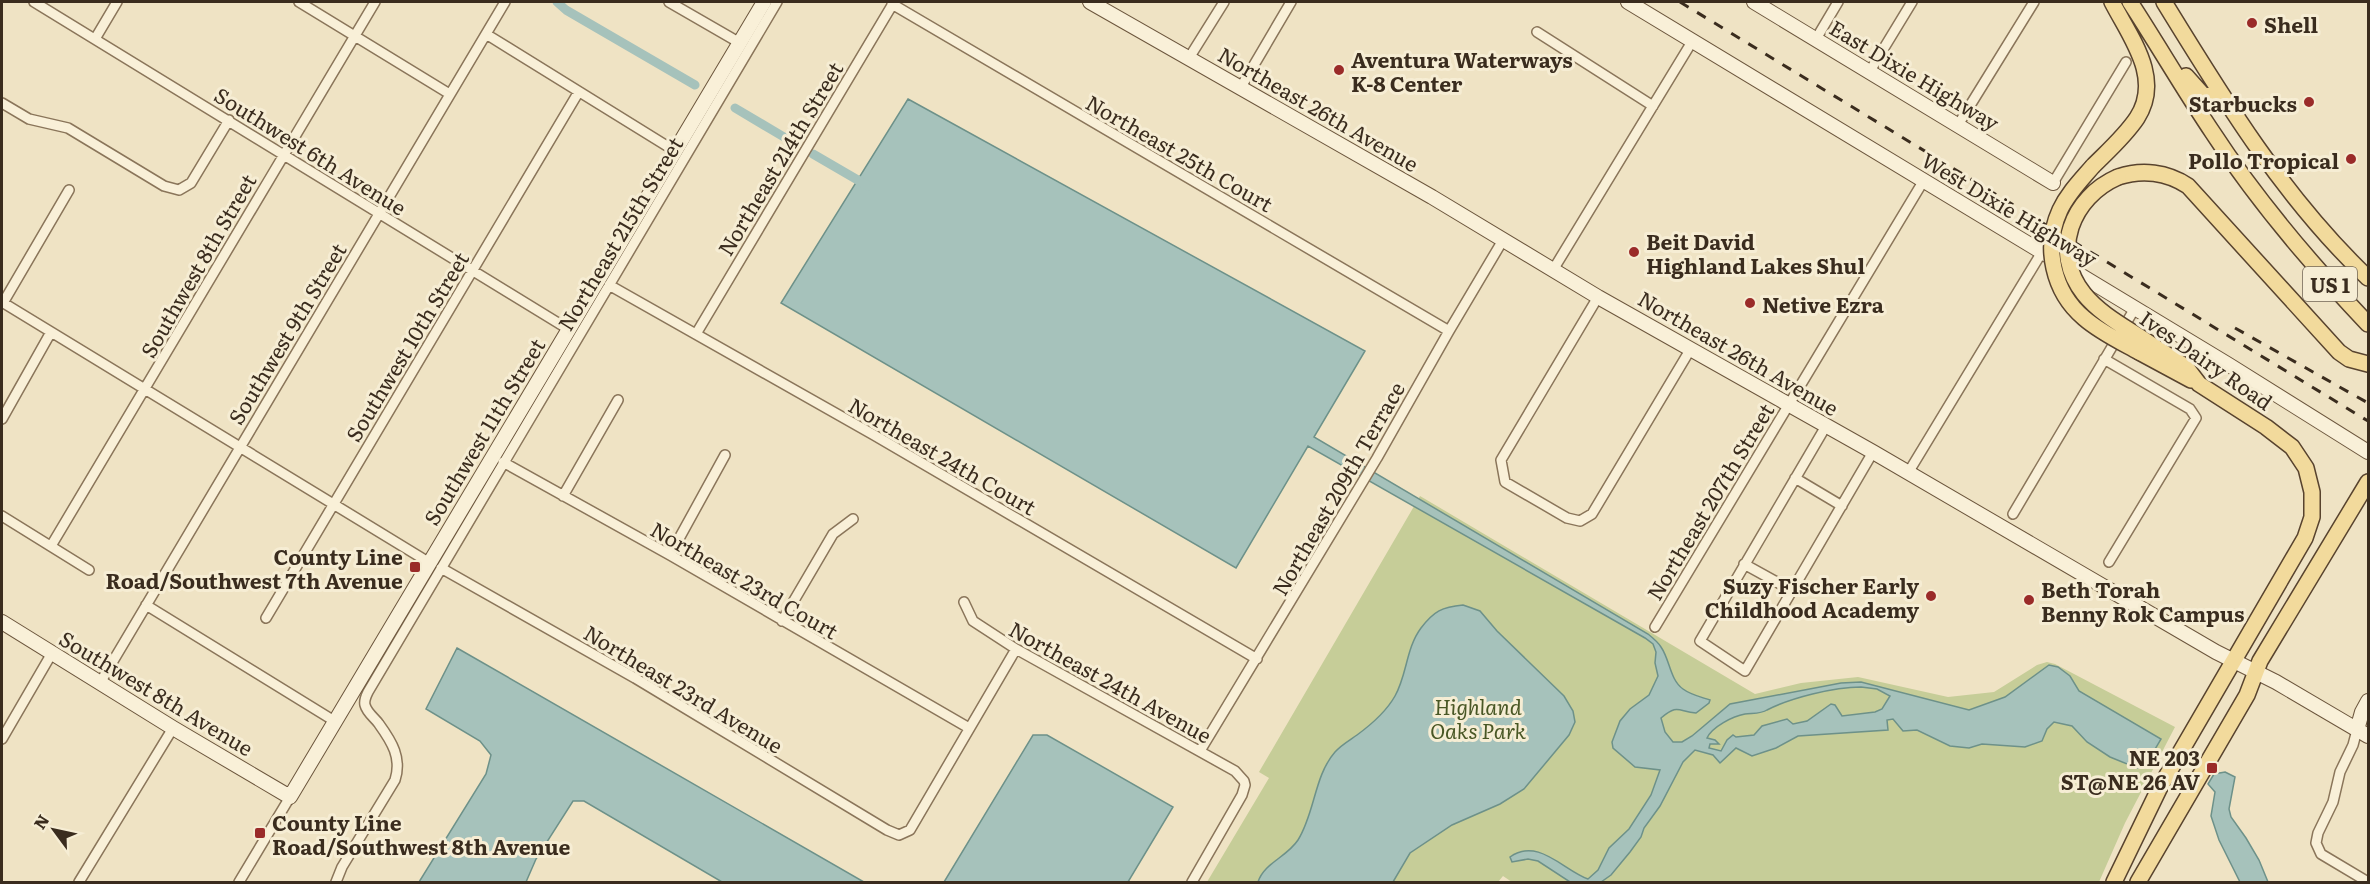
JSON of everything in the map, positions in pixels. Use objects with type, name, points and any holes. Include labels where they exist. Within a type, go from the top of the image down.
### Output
[{"type":"main road","points":[[2112,2],[2140,54],[2146,72],[2145,102],[2129,128],[2076,185],[2060,210],[2052,241],[2054,269],[2061,287],[2077,312],[2096,327],[2143,347]]},
{"type":"main road","name":"US 1","points":[[2130,2],[2212,133],[2259,198],[2324,276],[2368,324]]},
{"type":"main road","name":"US 1","points":[[2164,2],[2223,97],[2294,196],[2368,278]]},
{"type":"main road","points":[[2166,58],[2204,95],[2223,97]]},
{"type":"main road","name":"Ives Dairy Road","points":[[2114,882],[2159,789],[2305,538],[2312,517],[2312,492],[2306,468],[2286,441],[2143,347],[2088,299],[2076,282],[2069,261],[2069,232],[2077,212],[2094,190],[2129,173],[2151,172],[2167,176],[2188,186],[2339,352],[2349,359],[2368,364]]},
{"type":"main road","points":[[2139,882],[2247,695],[2260,662],[2366,487]]},
{"type":"street","name":"Southwest 6th Avenue","points":[[34,2],[568,329]]},
{"type":"street","points":[[95,39],[117,2]]},
{"type":"street","points":[[299,2],[448,93]]},
{"type":"street","name":"Southwest 8th Street","points":[[51,546],[375,2]]},
{"type":"street","name":"Southwest 9th Street","points":[[100,683],[448,93],[505,2]]},
{"type":"street","points":[[669,2],[740,43]]},
{"type":"street","name":"Southwest 11th Street","points":[[239,882],[336,722],[435,566],[568,329],[764,2]]},
{"type":"street","name":"Northeast 215th Street","points":[[336,882],[342,867],[395,780],[399,769],[399,758],[379,723],[365,707],[364,701],[435,566],[503,462],[777,2]]},
{"type":"street","name":"Northeast 26th Avenue","points":[[1090,2],[1432,197],[1690,350],[1873,452],[2233,661],[2363,733]]},
{"type":"street","points":[[1189,58],[1224,2]]},
{"type":"street","points":[[1241,87],[1292,2]]},
{"type":"street","name":"West Dixie Highway","points":[[1628,2],[2135,308],[2368,452]]},
{"type":"street","name":"East Dixie Highway","points":[[1754,2],[2054,183]]},
{"type":"street","points":[[1816,39],[1838,2]]},
{"type":"street","points":[[1870,71],[1912,2]]},
{"type":"street","points":[[1958,125],[2034,2]]},
{"type":"street","name":"Northeast 25th Court","points":[[893,3],[1449,331]]},
{"type":"street","name":"Northeast 214th Street","points":[[696,334],[893,3]]},
{"type":"street","points":[[1537,32],[1653,106]]},
{"type":"street","points":[[486,34],[675,151]]},
{"type":"street","points":[[1553,270],[1693,40]]},
{"type":"street","points":[[2054,183],[2126,62]]},
{"type":"street","name":"Southwest 10th Street","points":[[266,618],[578,93]]},
{"type":"street","points":[[2,103],[29,120],[68,128],[164,186],[178,190],[191,183],[229,120]]},
{"type":"street","name":"Northeast 207th Street","points":[[1655,627],[1787,404],[1924,180]]},
{"type":"street","points":[[2,302],[69,189]]},
{"type":"street","name":"Northeast 209th Terrace","points":[[1200,751],[1371,469],[1503,240]]},
{"type":"street","points":[[1908,473],[2042,252]]},
{"type":"street","name":"Northeast 24th Court","points":[[609,285],[874,435],[1257,659]]},
{"type":"street","points":[[1598,297],[1501,460],[1505,482],[1567,518],[1580,521],[1592,513],[1690,350]]},
{"type":"street","name":"Northeast 23rd Avenue","points":[[2,302],[240,446],[332,505],[435,566],[635,678],[887,831],[899,835],[909,830],[969,728]]},
{"type":"street","points":[[2013,514],[2135,308]]},
{"type":"street","points":[[2,419],[51,332]]},
{"type":"street","points":[[2104,360],[2190,409],[2196,415],[2192,427],[2109,562]]},
{"type":"street","points":[[563,496],[618,400]]},
{"type":"street","points":[[1826,426],[1700,641],[1745,671],[1873,452]]},
{"type":"street","points":[[670,555],[725,455]]},
{"type":"street","name":"Northeast 23rd Court","points":[[503,462],[670,555],[969,728]]},
{"type":"street","points":[[1795,478],[1842,506]]},
{"type":"street","points":[[2,516],[89,570]]},
{"type":"street","points":[[782,621],[833,534],[853,519]]},
{"type":"street","points":[[1744,564],[1791,590]]},
{"type":"street","name":"Northeast 24th Avenue","points":[[964,603],[973,621],[1016,649],[1200,751],[1242,777],[1245,785],[1242,795],[1192,882]]},
{"type":"street","points":[[146,605],[336,722]]},
{"type":"street","name":"Southwest 8th Avenue","points":[[2,622],[290,797]]},
{"type":"street","points":[[969,728],[1016,649]]},
{"type":"street","points":[[2,739],[52,653]]},
{"type":"street","points":[[2368,701],[2362,712],[2363,733],[2353,745],[2338,778],[2333,802],[2318,833],[2316,843],[2321,854],[2368,882]]},
{"type":"street","points":[[79,882],[173,728]]},
{"type":"green space","name":"Highland Oaks Park","points":[[1420,496],[1755,694],[1801,683],[1858,677],[1948,697],[1994,692],[2037,665],[2047,662],[2055,664],[2175,727],[2125,823],[2099,882],[1512,882],[1503,876],[1498,882],[1207,882],[1269,778],[1259,772]]},
{"type":"water","points":[[908,99],[1365,351],[1314,437],[1652,637],[1664,652],[1679,685],[1689,693],[1710,700],[1696,713],[1678,709],[1661,718],[1665,732],[1673,742],[1682,742],[1692,736],[1730,704],[1841,683],[1861,682],[1969,710],[2005,697],[2049,665],[2058,667],[2070,676],[2079,691],[2161,739],[2148,759],[2137,768],[2110,757],[2087,742],[2072,726],[2054,722],[2047,729],[2042,741],[2025,747],[1982,744],[1969,748],[1950,746],[1917,730],[1903,731],[1893,719],[1887,720],[1888,730],[1798,736],[1776,748],[1752,756],[1736,748],[1720,763],[1713,755],[1695,750],[1683,762],[1641,837],[1611,875],[1601,882],[1570,882],[1538,861],[1528,859],[1512,862],[1510,857],[1520,852],[1540,853],[1588,879],[1598,870],[1609,848],[1629,829],[1651,795],[1660,770],[1635,767],[1613,748],[1612,742],[1620,721],[1630,709],[1649,695],[1658,676],[1655,663],[1656,652],[1653,644],[1645,638],[1308,446],[1236,568],[781,303]],"holes":[[[1850,687],[1877,689],[1890,696],[1882,709],[1875,712],[1842,716],[1835,705],[1831,704],[1807,721],[1793,724],[1787,719],[1762,726],[1754,735],[1736,737],[1733,735],[1721,751],[1709,748],[1710,744],[1719,744],[1707,738],[1710,734],[1718,726],[1735,717],[1762,712],[1788,701],[1825,691]]]},
{"type":"water","points":[[1463,605],[1480,611],[1497,631],[1564,696],[1573,711],[1575,722],[1569,735],[1524,789],[1500,804],[1452,825],[1410,853],[1393,882],[1258,882],[1265,870],[1298,840],[1304,829],[1323,772],[1335,752],[1373,722],[1391,702],[1399,688],[1412,644],[1421,628],[1439,611]]},
{"type":"water","points":[[457,648],[864,882],[722,882],[584,801],[573,801],[536,859],[526,882],[419,882],[486,774],[491,755],[480,741],[426,709]]},
{"type":"water","points":[[1033,735],[1047,735],[1173,807],[1128,882],[944,882]]},
{"type":"water","points":[[2225,772],[2235,777],[2229,809],[2231,817],[2259,860],[2268,882],[2240,882],[2219,840],[2211,816],[2215,792],[2208,784],[2214,774]]},
{"type":"waterway","points":[[557,2],[566,10],[695,85]]},
{"type":"waterway","points":[[735,108],[794,143]]},
{"type":"waterway","points":[[813,154],[868,186]]},
{"type":"railway","points":[[1680,2],[2368,421]]},
{"type":"railway","points":[[2235,328],[2368,403]]},
{"type":"place","name":"Shell","points":[[2252,23]]},
{"type":"place","name":"Aventura Waterways K-8 Center","points":[[1339,70]]},
{"type":"place","name":"Starbucks","points":[[2309,102]]},
{"type":"place","name":"Pollo Tropical","points":[[2351,159]]},
{"type":"place","name":"Beit David Highland Lakes Shul","points":[[1634,252]]},
{"type":"place","name":"Netive Ezra","points":[[1750,303]]},
{"type":"place","name":"County Line Road/Southwest 7th Avenue","points":[[415,567]]},
{"type":"place","name":"Suzy Fischer Early Childhood Academy","points":[[1931,596]]},
{"type":"place","name":"Beth Torah Benny Rok Campus","points":[[2029,600]]},
{"type":"place","name":"NE 203 ST@NE 26 AV","points":[[2212,768]]},
{"type":"place","name":"County Line Road/Southwest 8th Avenue","points":[[260,833]]}]
